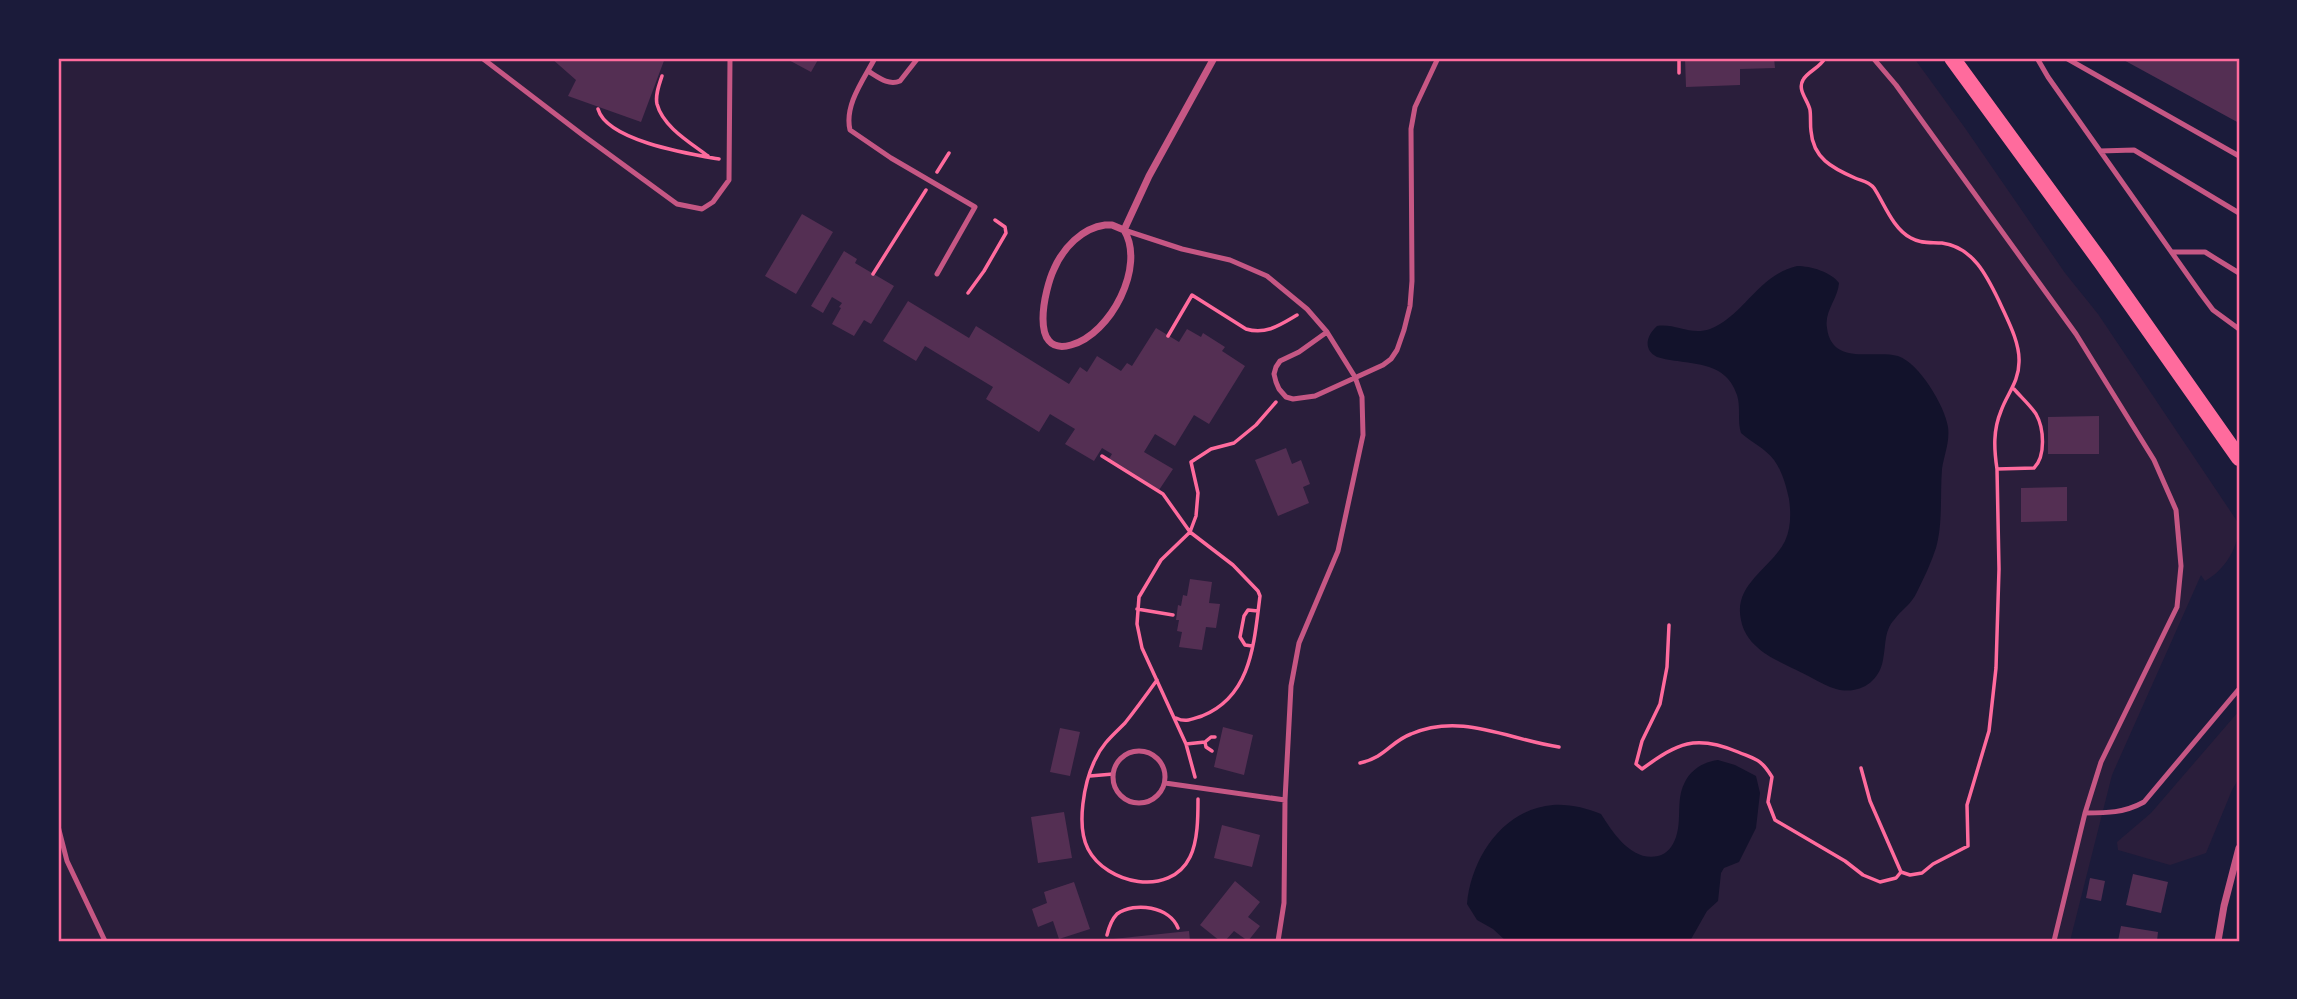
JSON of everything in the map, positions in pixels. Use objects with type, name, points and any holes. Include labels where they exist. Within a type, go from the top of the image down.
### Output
[{"type":"main road","points":[[1952,58],[2239,458]]},
{"type":"street","points":[[1124,230],[1105,225],[1090,229],[1071,243],[1058,259],[1047,286],[1043,311],[1045,334],[1053,342],[1064,346],[1077,343],[1100,325],[1117,305],[1132,260],[1131,246],[1124,230],[1149,176],[1214,58]]},
{"type":"street","points":[[2218,941],[2239,848]]},
{"type":"lane","points":[[482,58],[677,204],[702,209],[713,202],[729,180],[730,58]]},
{"type":"lane","points":[[875,58],[850,108],[850,130],[891,158],[975,207],[937,274]]},
{"type":"lane","points":[[868,71],[882,80],[896,83],[918,58]]},
{"type":"lane","points":[[1327,332],[1299,352],[1280,361],[1274,374],[1279,389],[1286,397],[1293,399],[1315,396],[1383,365],[1397,350],[1410,306],[1412,281],[1411,129],[1415,107],[1438,58]]},
{"type":"lane","points":[[1874,58],[2076,334],[2154,460],[2176,510],[2181,566],[2177,607],[2101,762],[2085,813],[2054,941]]},
{"type":"lane","points":[[2037,58],[2213,310],[2239,329]]},
{"type":"lane","points":[[2066,58],[2239,156]]},
{"type":"lane","points":[[2101,151],[2134,150],[2239,214]]},
{"type":"lane","points":[[1124,230],[1182,249],[1230,260],[1267,276],[1307,309],[1327,332],[1355,377],[1362,397],[1363,435],[1338,551],[1299,643],[1291,686],[1284,903],[1278,941]]},
{"type":"lane","points":[[2172,252],[2205,252],[2239,273]]},
{"type":"lane","points":[[2085,813],[2116,812],[2131,809],[2144,802],[2239,689]]},
{"type":"lane","points":[[1144,751],[1159,759],[1163,766],[1165,783],[1156,797],[1148,802],[1131,802],[1117,791],[1113,774],[1115,766],[1126,753],[1144,751]]},
{"type":"lane","points":[[1165,783],[1286,800]]},
{"type":"lane","points":[[58,826],[67,860],[105,941]]},
{"type":"path","points":[[1679,58],[1679,74]]},
{"type":"path","points":[[1825,58],[1803,79],[1801,86],[1808,101],[1811,133],[1820,159],[1836,169],[1868,182],[1888,214],[1908,237],[1921,242],[1957,247],[1976,261],[1998,299],[2017,348],[2019,362],[2014,388],[2000,412],[1994,433],[1998,569],[1996,668],[1989,731],[1967,805],[1968,846],[1933,864],[1922,873],[1910,875],[1902,872],[1870,801],[1861,768]]},
{"type":"path","points":[[662,76],[657,103],[664,118],[678,133],[710,158]]},
{"type":"path","points":[[598,109],[599,114],[609,124],[628,136],[685,153],[731,161]]},
{"type":"path","points":[[936,175],[949,153]]},
{"type":"path","points":[[873,274],[929,186]]},
{"type":"path","points":[[968,293],[1006,233],[1005,228],[995,220]]},
{"type":"path","points":[[1168,336],[1192,295],[1255,332],[1268,330],[1307,309]]},
{"type":"path","points":[[1997,469],[2034,468],[2042,453],[2042,434],[2038,418],[2014,388]]},
{"type":"path","points":[[1157,680],[1125,723],[1101,746],[1093,763],[1082,822],[1087,848],[1094,857],[1112,872],[1135,882],[1147,883],[1175,873],[1186,863],[1192,854],[1198,815],[1197,788],[1186,744],[1175,718],[1142,648],[1137,624],[1139,597],[1161,560],[1190,532],[1196,516],[1198,493],[1191,462],[1211,449],[1234,443],[1256,425],[1278,400]]},
{"type":"path","points":[[1102,456],[1163,494],[1190,532],[1233,565],[1260,596],[1252,646],[1240,686],[1210,713],[1183,721],[1175,718]]},
{"type":"path","points":[[1137,609],[1173,615]]},
{"type":"path","points":[[1252,646],[1245,645],[1240,637],[1244,615],[1248,610],[1258,611]]},
{"type":"path","points":[[1669,625],[1667,667],[1660,704],[1642,741],[1636,764],[1642,769],[1662,754],[1681,745],[1699,741],[1717,743],[1762,762],[1772,777],[1768,802],[1775,820],[1845,861],[1863,875],[1880,882],[1896,878],[1902,872]]},
{"type":"path","points":[[1360,763],[1382,755],[1410,734],[1448,726],[1489,730],[1559,747]]},
{"type":"path","points":[[1186,744],[1205,742],[1215,737]]},
{"type":"path","points":[[1205,742],[1206,747],[1212,751]]},
{"type":"path","points":[[1090,776],[1113,774]]},
{"type":"path","points":[[1107,935],[1115,915],[1128,908],[1154,909],[1169,916],[1178,928]]},
{"type":"shaded area","points":[[58,58],[1914,58],[2065,273],[2098,314],[2239,524],[2238,533],[2230,557],[2219,571],[2205,581],[2201,575],[2112,775],[2070,941],[58,941]]},
{"type":"shaded area","points":[[1797,266],[1820,270],[1839,283],[1827,322],[1831,340],[1837,348],[1856,354],[1889,354],[1906,360],[1930,386],[1942,408],[1948,427],[1948,443],[1942,469],[1940,529],[1934,554],[1915,596],[1888,629],[1883,660],[1877,675],[1866,685],[1852,690],[1830,687],[1775,660],[1757,647],[1747,635],[1741,620],[1743,596],[1779,551],[1788,531],[1790,504],[1783,478],[1770,456],[1741,433],[1737,395],[1724,375],[1704,366],[1657,357],[1648,347],[1648,338],[1657,326],[1703,331],[1722,323],[1761,286],[1783,271]]},
{"type":"shaded area","points":[[2239,711],[2239,778],[2206,853],[2170,865],[2118,850],[2117,842],[2151,813]]},
{"type":"shaded area","points":[[1718,760],[1756,776],[1760,793],[1756,828],[1739,862],[1724,868],[1721,873],[1718,901],[1707,911],[1690,941],[1506,941],[1477,920],[1467,904],[1475,870],[1493,839],[1519,816],[1535,809],[1566,805],[1601,814],[1617,837],[1640,855],[1649,857],[1664,853],[1676,837],[1680,797],[1687,779],[1698,768]]},
{"type":"building","points":[[551,58],[665,58],[641,122],[568,96],[576,80]]},
{"type":"building","points":[[785,58],[819,58],[811,72]]},
{"type":"building","points":[[1685,58],[1774,58],[1775,68],[1740,69],[1740,85],[1686,87]]},
{"type":"building","points":[[2120,58],[2239,58],[2239,123]]},
{"type":"building","points":[[802,214],[833,232],[796,294],[765,276]]},
{"type":"building","points":[[844,251],[857,259],[855,263],[894,286],[871,324],[864,320],[854,336],[832,324],[842,303],[832,297],[823,313],[811,306]]},
{"type":"building","points":[[908,301],[969,338],[976,326],[1069,384],[1080,367],[1087,372],[1097,356],[1121,371],[1127,363],[1132,366],[1156,328],[1179,342],[1187,329],[1201,337],[1203,333],[1225,347],[1222,351],[1245,366],[1209,424],[1194,415],[1175,446],[1155,434],[1144,452],[1173,469],[1159,490],[1109,459],[1112,454],[1102,448],[1094,461],[1065,444],[1075,429],[1050,414],[1039,432],[986,399],[993,387],[925,346],[916,361],[883,341]]},
{"type":"building","points":[[2099,416],[2099,454],[2048,454],[2048,417]]},
{"type":"building","points":[[1286,448],[1292,464],[1301,460],[1310,484],[1303,487],[1309,503],[1278,516],[1255,460]]},
{"type":"building","points":[[2067,487],[2067,521],[2021,522],[2021,488]]},
{"type":"building","points":[[1190,579],[1212,582],[1209,603],[1220,604],[1216,628],[1206,627],[1202,650],[1179,647],[1182,632],[1177,631],[1178,605],[1181,606],[1183,595],[1187,596]]},
{"type":"building","points":[[1223,727],[1253,735],[1244,775],[1214,767]]},
{"type":"building","points":[[1060,728],[1080,732],[1070,776],[1050,772]]},
{"type":"building","points":[[1064,812],[1072,858],[1038,863],[1031,817]]},
{"type":"building","points":[[1222,825],[1260,835],[1252,867],[1214,858]]},
{"type":"building","points":[[2133,874],[2168,882],[2161,913],[2126,905]]},
{"type":"building","points":[[2090,878],[2105,881],[2101,901],[2086,898]]},
{"type":"building","points":[[1235,881],[1260,902],[1248,917],[1260,926],[1248,941],[1234,931],[1225,941],[1220,941],[1200,925]]},
{"type":"building","points":[[1074,882],[1090,929],[1059,939],[1053,921],[1038,927],[1032,909],[1047,903],[1044,892]]},
{"type":"building","points":[[2121,926],[2158,932],[2157,941],[2118,941]]},
{"type":"building","points":[[1189,931],[1190,941],[1113,941],[1113,939]]}]
